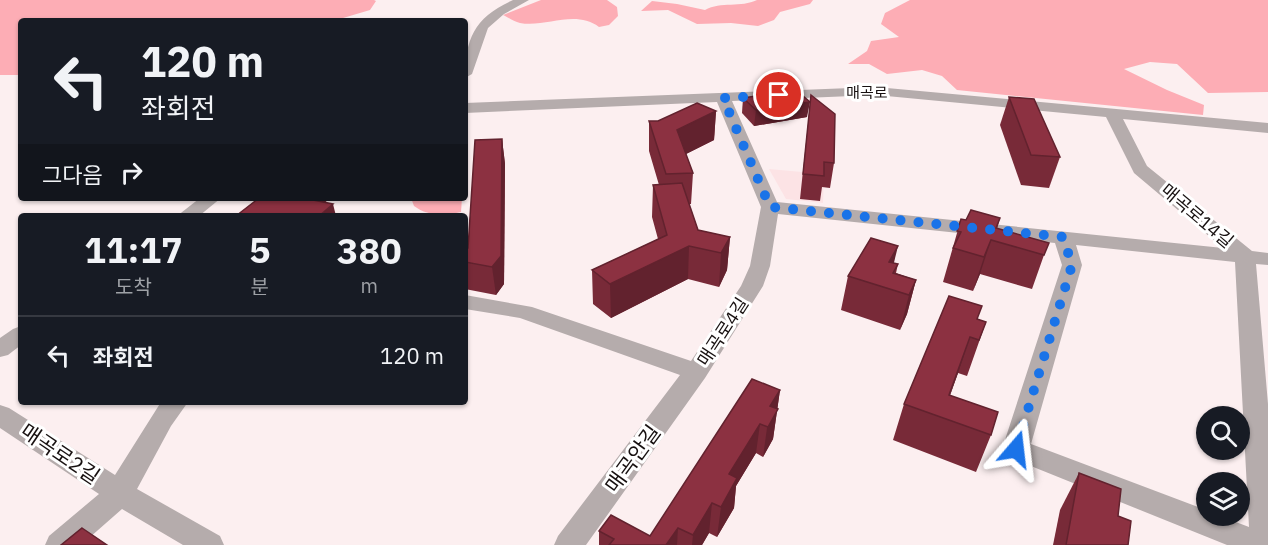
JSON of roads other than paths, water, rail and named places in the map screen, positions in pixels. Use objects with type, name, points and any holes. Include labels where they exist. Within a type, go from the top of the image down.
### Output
[{"type":"street","points":[[468,69],[482,26],[499,10],[523,0]]},
{"type":"street","name":"매곡로","points":[[468,108],[876,92],[1268,128]]},
{"type":"street","points":[[723,98],[770,207],[1268,259]]},
{"type":"street","name":"매곡로14길","points":[[1112,113],[1140,169],[1245,256],[1263,545]]},
{"type":"street","points":[[191,213],[208,201]]},
{"type":"street","name":"매곡로4길","points":[[468,303],[524,312],[696,372],[752,286],[760,266],[770,207]]},
{"type":"street","points":[[1063,237],[1072,265],[1016,449],[1263,545]]},
{"type":"street","points":[[0,350],[18,336]]},
{"type":"street","name":"매곡안길","points":[[569,545],[696,372]]},
{"type":"street","points":[[120,493],[173,405]]},
{"type":"street","name":"매곡로2길","points":[[0,416],[120,493],[209,545]]},
{"type":"street","name":"매곡로2길","points":[[60,545],[120,493]]}]
